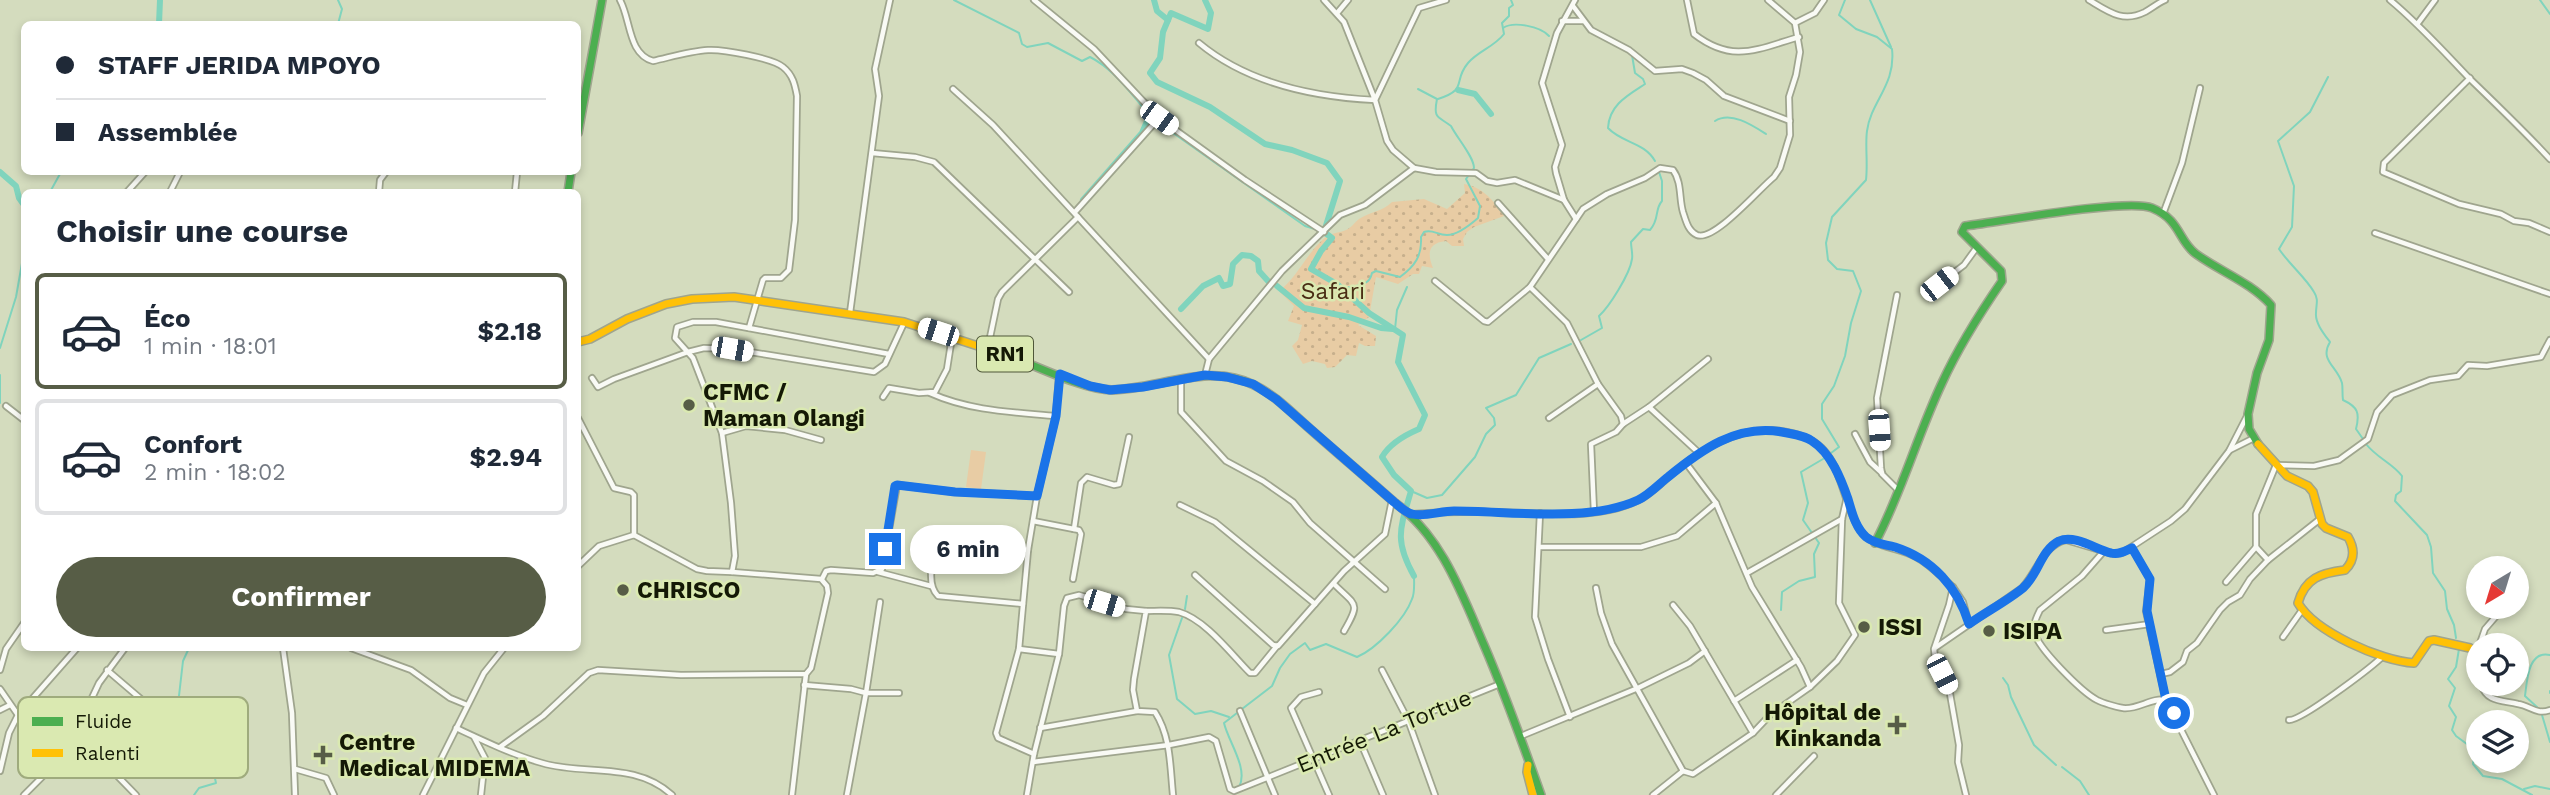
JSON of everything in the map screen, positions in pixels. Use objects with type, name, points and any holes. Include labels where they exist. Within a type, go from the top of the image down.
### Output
[{"type":"main road","points":[[581,117],[602,0]]},
{"type":"main road","points":[[1875,543],[1888,518],[1942,383],[1982,310],[2002,281],[2001,271],[1962,232],[1965,226],[1970,223],[2016,220],[2121,206],[2150,207],[2177,226],[2193,252],[2259,292],[2271,305],[2269,341],[2257,373],[2248,414],[2249,429],[2287,477],[2308,486],[2326,528],[2348,537],[2354,550],[2352,561],[2345,570],[2328,571],[2313,578],[2300,596],[2298,603],[2302,610],[2342,639],[2381,657],[2414,663],[2429,641],[2434,640],[2466,646]]},
{"type":"main road","name":"RN1","points":[[581,342],[627,319],[684,298],[734,297],[904,322],[988,348],[1090,386],[1110,390],[1143,387],[1205,375],[1253,384],[1276,399],[1411,514],[1453,573],[1501,684],[1528,765],[1543,795]]},
{"type":"main road","name":"RN1","points":[[1528,765],[1527,772],[1533,795]]},
{"type":"street","points":[[620,0],[635,47],[648,60],[719,50],[773,62],[783,67],[794,81],[797,96],[796,220],[789,270],[781,278],[765,278],[755,301],[749,328]]},
{"type":"street","points":[[850,314],[879,96],[875,69],[890,0]]},
{"type":"street","points":[[1034,0],[1094,49],[1159,118],[1245,180],[1324,232]]},
{"type":"street","points":[[1324,0],[1338,12],[1344,22],[1388,141],[1393,150],[1414,168],[1437,172],[1476,173],[1487,181],[1497,183],[1515,180],[1564,200]]},
{"type":"street","points":[[1338,12],[1348,0]]},
{"type":"street","points":[[1375,100],[1419,8],[1446,0]]},
{"type":"street","points":[[1575,0],[1562,21],[1542,83],[1562,145],[1555,167],[1564,200],[1576,219]]},
{"type":"street","points":[[1687,0],[1694,34],[1723,51],[1736,53],[1799,37]]},
{"type":"street","points":[[1435,281],[1486,322],[1530,287],[1583,209],[1660,168],[1666,168],[1676,175],[1687,225],[1698,236],[1705,236],[1717,230],[1774,177],[1780,168],[1790,135],[1789,97],[1799,62],[1799,37],[1795,23],[1768,0]]},
{"type":"street","points":[[1795,23],[1815,13],[1824,0]]},
{"type":"street","points":[[2089,0],[2123,18],[2142,13],[2165,0]]},
{"type":"street","points":[[2390,0],[2418,23],[2550,159]]},
{"type":"street","points":[[2418,23],[2435,0]]},
{"type":"street","points":[[1573,6],[1591,30],[1629,50],[1655,71],[1682,69],[1693,73],[1706,80],[1722,95],[1790,121]]},
{"type":"street","points":[[1562,21],[1583,21]]},
{"type":"street","points":[[1199,43],[1254,77],[1338,98],[1375,100]]},
{"type":"street","points":[[2470,78],[2384,163],[2383,172],[2459,204],[2501,214],[2550,232]]},
{"type":"street","points":[[2163,214],[2182,163],[2200,88]]},
{"type":"street","points":[[953,89],[993,125],[1209,359]]},
{"type":"street","points":[[988,348],[998,299],[1002,292],[1077,214],[1159,118]]},
{"type":"street","points":[[873,153],[915,157],[933,162],[1069,292]]},
{"type":"street","points":[[1205,375],[1209,359],[1282,271],[1340,215],[1365,205],[1414,168]]},
{"type":"street","points":[[130,189],[142,175]]},
{"type":"street","points":[[1498,203],[1548,259]]},
{"type":"street","points":[[2375,233],[2550,294]]},
{"type":"street","points":[[1939,284],[1964,265],[1977,247]]},
{"type":"street","points":[[1530,287],[1567,323],[1598,384],[1621,416],[1623,424]]},
{"type":"street","points":[[1882,474],[1877,398],[1898,295]]},
{"type":"street","points":[[732,572],[735,555],[732,503],[722,433],[697,366],[675,338],[677,327],[682,324],[716,322],[889,354]]},
{"type":"street","points":[[592,378],[598,387],[605,386],[614,379],[704,348],[732,349],[874,372],[885,364],[904,322]]},
{"type":"street","points":[[930,393],[939,387],[943,379],[953,337]]},
{"type":"street","points":[[2226,582],[2256,547],[2256,514],[2276,465],[2314,466],[2339,460],[2368,439],[2376,412],[2392,395],[2430,380],[2458,376],[2468,365],[2487,366],[2541,357],[2550,340]]},
{"type":"street","points":[[1594,512],[1590,446],[1598,439],[1616,432],[1708,359]]},
{"type":"street","points":[[1034,754],[998,738],[996,733],[1019,649],[1028,550],[1037,496],[1056,416],[1060,374]]},
{"type":"street","points":[[1181,380],[1181,412],[1200,436],[1226,461],[1263,481],[1293,502],[1310,523],[1385,589]]},
{"type":"street","points":[[1549,418],[1598,384]]},
{"type":"street","points":[[883,397],[889,388],[930,393],[971,407],[1056,416]]},
{"type":"street","points":[[6,405],[21,418]]},
{"type":"street","points":[[1648,407],[1699,453]]},
{"type":"street","points":[[1934,649],[2022,588],[2034,576],[2040,560],[2059,541],[2076,541],[2113,554],[2132,548],[2185,509],[2229,450],[2248,414]]},
{"type":"street","points":[[581,424],[614,488],[634,495],[634,535]]},
{"type":"street","points":[[722,433],[746,426],[785,430],[821,440]]},
{"type":"street","points":[[1411,514],[1451,511],[1540,513],[1611,510],[1641,499],[1699,453],[1725,438],[1749,431],[1765,430],[1806,438],[1813,441],[1831,461],[1861,533],[1875,543],[1916,556],[1934,568],[1953,587],[1962,602],[1969,624]]},
{"type":"street","points":[[1855,434],[1870,462],[1898,490]]},
{"type":"street","points":[[1074,529],[1081,483],[1087,477],[1119,484],[1129,436]]},
{"type":"street","points":[[2229,450],[2254,438]]},
{"type":"street","points":[[1686,463],[1716,503],[1752,587],[1797,660],[1810,687]]},
{"type":"street","points":[[878,572],[882,569],[897,485],[955,492],[1037,496]]},
{"type":"street","points":[[1596,588],[1612,644],[1683,771],[1693,774],[1753,733],[1770,715],[1810,687],[1837,661],[1855,635],[1839,603],[1842,520],[1847,496]]},
{"type":"street","points":[[1027,795],[1034,754],[1059,654],[1067,598],[1079,596],[1126,609],[1182,613],[1216,638],[1250,673],[1255,673],[1354,562],[1385,534],[1393,501]]},
{"type":"street","points":[[1539,547],[1641,547],[1677,536],[1716,503]]},
{"type":"street","points":[[1180,505],[1215,522],[1315,604]]},
{"type":"street","points":[[1540,513],[1535,617],[1570,717]]},
{"type":"street","points":[[2161,674],[2170,672],[2183,662],[2187,651],[2197,643],[2220,610],[2228,601],[2240,595],[2250,579],[2268,560],[2321,518]]},
{"type":"street","points":[[1747,573],[1842,520]]},
{"type":"street","points":[[1033,521],[1079,530],[1081,534],[1073,579]]},
{"type":"street","points":[[581,563],[598,546],[634,535],[696,569],[821,579],[827,586],[828,593],[811,668],[806,674],[804,685],[792,795]]},
{"type":"street","points":[[1023,604],[938,596],[931,586],[934,553],[937,546],[944,541],[1028,550]]},
{"type":"street","points":[[2256,547],[2268,560]]},
{"type":"street","points":[[2132,548],[2150,579],[2147,611],[2166,700],[2214,795]]},
{"type":"street","points":[[2104,551],[2082,576],[2040,610],[2034,631],[2047,653],[2078,686],[2097,699],[2123,708],[2166,700]]},
{"type":"street","points":[[821,579],[826,571],[831,570],[878,572],[931,586]]},
{"type":"street","points":[[1195,575],[1265,639],[1278,646]]},
{"type":"street","points":[[1334,584],[1354,605],[1355,611],[1344,631]]},
{"type":"street","points":[[1953,587],[1950,605],[1934,649],[1935,658],[1949,688],[1959,745],[1958,762],[1966,795]]},
{"type":"street","points":[[847,795],[880,603]]},
{"type":"street","points":[[1674,605],[1705,651],[1753,733]]},
{"type":"street","points":[[2283,637],[2302,610]]},
{"type":"street","points":[[1137,711],[1133,679],[1146,611]]},
{"type":"street","points":[[2106,629],[2150,624]]},
{"type":"street","points":[[0,670],[6,649],[21,627]]},
{"type":"street","points":[[1019,649],[1059,654]]},
{"type":"street","points":[[33,697],[74,651]]},
{"type":"street","points":[[94,697],[107,670],[123,651]]},
{"type":"street","points":[[283,651],[292,713],[295,795]]},
{"type":"street","points":[[359,651],[411,670],[450,698],[467,705]]},
{"type":"street","points":[[423,795],[484,673],[502,651]]},
{"type":"street","points":[[1520,736],[1638,688],[1689,663],[1705,651]]},
{"type":"street","points":[[2289,720],[2298,719],[2319,702],[2350,684],[2381,657]]},
{"type":"street","points":[[1734,701],[1797,660]]},
{"type":"street","points":[[107,670],[139,697]]},
{"type":"street","points":[[500,747],[543,716],[589,673],[598,670],[681,675],[806,674]]},
{"type":"street","points":[[1382,670],[1408,720],[1435,795]]},
{"type":"street","name":"Entrée La Tortue","points":[[1169,745],[1212,737],[1216,741],[1232,790],[1314,760],[1501,684]]},
{"type":"street","points":[[804,685],[851,688],[866,693],[899,694]]},
{"type":"street","points":[[0,689],[18,715],[9,733],[0,771]]},
{"type":"street","points":[[1319,692],[1301,697],[1291,708],[1329,795]]},
{"type":"street","points":[[2488,696],[2493,700],[2523,705],[2539,712],[2550,710]]},
{"type":"street","points":[[0,710],[10,705]]},
{"type":"street","points":[[1040,729],[1137,711],[1155,712],[1164,726],[1169,745],[1173,795]]},
{"type":"street","points":[[1240,711],[1275,795]]},
{"type":"street","points":[[456,728],[557,767],[636,775],[653,782],[672,795]]},
{"type":"street","points":[[474,736],[485,758],[481,795]]},
{"type":"street","points":[[1360,741],[1383,795]]},
{"type":"street","points":[[1033,762],[1169,745]]},
{"type":"street","points":[[1776,795],[1814,756]]},
{"type":"street","points":[[295,769],[326,778],[334,795]]},
{"type":"street","points":[[1653,795],[1683,771]]},
{"type":"street","points":[[24,795],[41,778]]},
{"type":"street","points":[[119,778],[136,795]]},
{"type":"green space","name":"Safari","points":[[1464,184],[1482,191],[1504,216],[1467,232],[1463,239],[1464,246],[1452,246],[1446,241],[1432,246],[1430,258],[1433,268],[1422,266],[1419,274],[1413,274],[1398,284],[1376,277],[1369,317],[1358,325],[1376,336],[1375,346],[1359,343],[1356,356],[1347,355],[1335,367],[1327,368],[1325,364],[1312,361],[1303,364],[1292,346],[1298,340],[1302,325],[1288,321],[1294,306],[1279,291],[1319,243],[1392,202],[1424,199],[1447,209],[1465,193]]},
{"type":"green space","points":[[971,450],[986,452],[981,489],[966,487]]},
{"type":"waterway","points":[[159,21],[160,0]]},
{"type":"waterway","points":[[338,0],[342,9],[339,21]]},
{"type":"waterway","points":[[954,0],[1019,33],[1022,44],[1027,47],[1048,43],[1082,61],[1090,57],[1099,62],[1166,128],[1305,226],[1318,230]]},
{"type":"waterway","points":[[1154,0],[1157,11],[1168,20]]},
{"type":"waterway","points":[[1205,0],[1211,13],[1208,29],[1171,13],[1163,32],[1160,58],[1150,73],[1157,82],[1210,107],[1265,144],[1292,150],[1327,163],[1340,181],[1324,232],[1332,238],[1311,269],[1337,284],[1369,313],[1403,335],[1398,362],[1425,415],[1419,429],[1403,437],[1382,457],[1394,475],[1411,491],[1402,525],[1401,543],[1414,576]]},
{"type":"waterway","points":[[1438,99],[1454,92],[1468,63],[1504,34],[1502,23],[1509,16],[1509,8],[1513,5],[1511,0]]},
{"type":"waterway","points":[[1831,453],[1839,447],[1822,419],[1822,404],[1834,386],[1845,356],[1861,291],[1853,271],[1837,269],[1828,260],[1826,243],[1832,217],[1866,180],[1869,120],[1887,83],[1892,62],[1892,49],[1877,37],[1856,29],[1839,15],[1845,0]]},
{"type":"waterway","points":[[1870,0],[1891,47]]},
{"type":"waterway","points":[[2540,0],[2550,14]]},
{"type":"waterway","points":[[1503,28],[1513,25],[1526,26],[1549,36]]},
{"type":"waterway","points":[[1632,55],[1635,73],[1645,84],[1616,107],[1608,128],[1645,150],[1655,161]]},
{"type":"waterway","points":[[2328,77],[2310,112],[2278,141],[2294,186],[2292,227],[2279,249],[2316,295],[2317,321],[2330,342],[2327,348],[2328,358],[2340,377],[2343,400],[2357,411],[2356,429],[2363,439]]},
{"type":"waterway","points":[[1341,289],[1364,284],[1376,271],[1400,277],[1416,260],[1424,232],[1451,235],[1478,218],[1480,206],[1466,179],[1474,168],[1471,158],[1451,126],[1438,116],[1437,99],[1418,89]]},
{"type":"waterway","points":[[1458,90],[1475,94],[1491,114]]},
{"type":"waterway","points":[[1715,121],[1734,118],[1766,134]]},
{"type":"waterway","points":[[1083,200],[1142,133],[1148,119],[1158,121]]},
{"type":"waterway","points":[[0,172],[16,186],[21,201]]},
{"type":"waterway","points":[[1581,340],[1602,328],[1599,316],[1627,273],[1632,257],[1631,242],[1643,229],[1650,230],[1655,222],[1662,201],[1659,172]]},
{"type":"waterway","points":[[52,189],[59,175]]},
{"type":"waterway","points":[[1181,309],[1203,286],[1219,278],[1223,286],[1230,284],[1233,264],[1242,255],[1251,256],[1258,261],[1259,271],[1268,281]]},
{"type":"waterway","points":[[0,348],[16,297],[21,269]]},
{"type":"waterway","points":[[1277,286],[1304,308],[1393,329]]},
{"type":"waterway","points":[[1395,329],[1397,310],[1407,287]]},
{"type":"waterway","points":[[1411,491],[1427,498],[1442,495],[1475,457],[1486,434],[1495,425],[1494,418],[1486,408],[1516,395],[1539,358],[1571,344]]},
{"type":"waterway","points":[[0,375],[0,403]]},
{"type":"waterway","points":[[2366,444],[2402,476],[2401,491],[2396,495],[2395,501],[2427,535],[2433,573],[2445,591],[2447,609],[2456,638]]},
{"type":"waterway","points":[[1781,610],[1782,592],[1799,581],[1815,577],[1814,554],[1819,543],[1803,520],[1808,503],[1801,472],[1823,459]]},
{"type":"waterway","points":[[1242,709],[1272,686],[1290,654],[1305,643],[1310,650],[1326,644],[1357,657],[1373,647],[1397,624],[1408,607],[1414,594],[1414,576]]},
{"type":"waterway","points":[[1185,609],[1187,596]]},
{"type":"waterway","points":[[1182,618],[1169,655],[1177,699],[1195,714],[1211,711],[1229,717]]},
{"type":"waterway","points":[[2459,649],[2456,667],[2448,679],[2455,688],[2449,706],[2456,717],[2452,730],[2475,750],[2473,764],[2483,776],[2502,779],[2532,795]]},
{"type":"waterway","points":[[179,697],[183,661],[188,651]]},
{"type":"waterway","points":[[2538,708],[2525,696],[2528,675],[2537,657],[2550,655]]},
{"type":"waterway","points":[[2003,678],[2034,745],[2056,765]]},
{"type":"waterway","points":[[1237,713],[1224,723],[1240,764],[1239,787]]},
{"type":"waterway","points":[[2542,715],[2550,742]]},
{"type":"waterway","points":[[2062,767],[2080,781],[2089,795]]},
{"type":"waterway","points":[[194,795],[199,788],[216,783],[215,778]]},
{"type":"waterway","points":[[2524,789],[2535,786],[2550,789]]},
{"type":"traffic: fast","points":[[581,116],[602,0]]},
{"type":"traffic: fast","points":[[568,189],[571,175]]},
{"type":"traffic: fast","points":[[1875,543],[1948,370],[2002,281],[2001,271],[1962,232],[1965,226],[2117,206],[2152,208],[2169,218],[2190,249],[2245,284],[2271,305],[2269,340],[2257,373],[2248,414],[2249,429],[2258,444]]},
{"type":"traffic: fast","points":[[1015,358],[1063,378],[1101,389],[1130,389],[1202,376],[1237,379],[1262,389],[1283,405],[1410,516],[1437,548],[1458,586],[1484,645],[1541,795]]},
{"type":"traffic: slow","points":[[581,341],[666,304],[692,299],[734,297],[904,322],[1015,358]]},
{"type":"traffic: slow","points":[[2258,444],[2287,476],[2308,486],[2313,492],[2322,524],[2348,537],[2352,546],[2352,558],[2345,570],[2321,575],[2305,588],[2298,603],[2307,614],[2350,643],[2400,661],[2414,663],[2429,641],[2466,647]]},
{"type":"traffic: slow","points":[[1528,765],[1527,772],[1533,795]]},
{"type":"place","name":"CFMC / Maman Olangi","points":[[689,405]]},
{"type":"place","name":"CHRISCO","points":[[623,590]]},
{"type":"place","name":"ISSI","points":[[1864,627]]},
{"type":"place","name":"ISIPA","points":[[1989,631]]},
{"type":"place","name":"Hôpital de Kinkanda","points":[[1897,725]]},
{"type":"place","name":"Centre Medical MIDEMA","points":[[323,755]]},
{"type":"route","points":[[885,549],[897,485],[955,492],[1037,496],[1056,416],[1060,374],[1090,386],[1110,390],[1143,387],[1205,375],[1253,384],[1276,399],[1411,514],[1451,511],[1540,513],[1611,510],[1641,499],[1681,466],[1725,438],[1749,431],[1765,430],[1813,441],[1831,461],[1861,533],[1875,543],[1916,556],[1934,568],[1953,587],[1962,602],[1969,624],[2022,588],[2034,576],[2040,560],[2059,541],[2085,544],[2113,554],[2132,548],[2150,579],[2147,611],[2166,700],[2174,713]]}]
